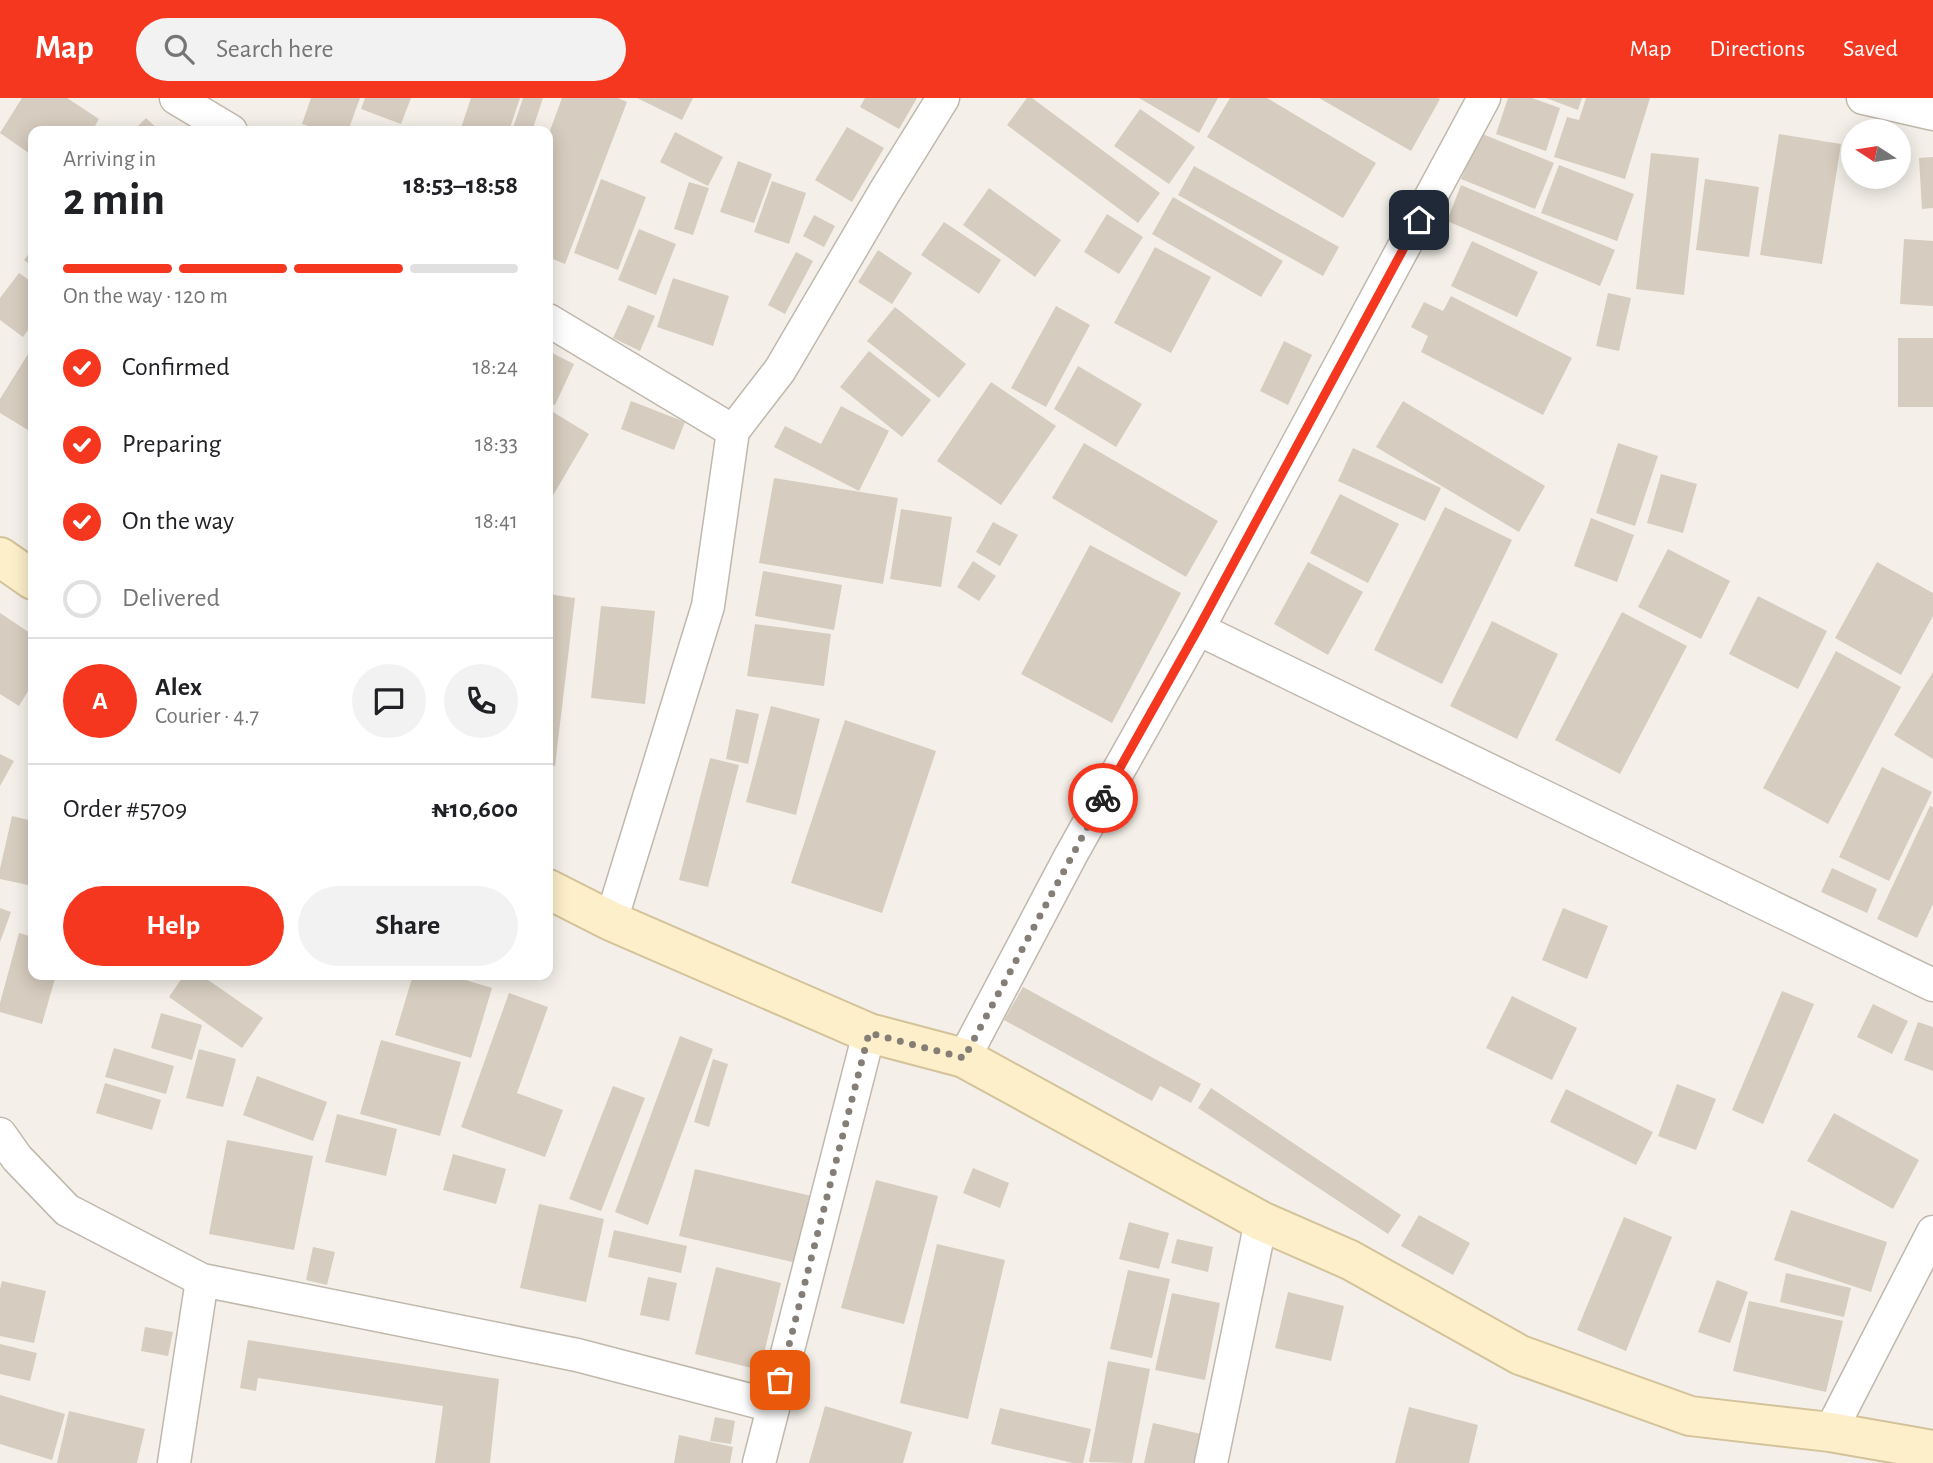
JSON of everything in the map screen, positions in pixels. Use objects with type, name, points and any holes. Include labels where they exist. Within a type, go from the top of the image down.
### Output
[{"type":"main road","points":[[0,557],[28,577]]},
{"type":"main road","points":[[553,892],[611,921],[869,1033],[964,1058],[1261,1221],[1350,1260],[1520,1355],[1690,1416],[1830,1432],[1933,1450]]},
{"type":"street","points":[[176,98],[224,126]]},
{"type":"street","points":[[611,921],[708,606],[733,431],[780,370],[943,98]]},
{"type":"street","points":[[964,1058],[1071,855],[1198,629],[1484,98]]},
{"type":"street","points":[[1863,98],[1933,114]]},
{"type":"street","points":[[553,323],[733,431]]},
{"type":"street","points":[[1198,629],[1933,985]]},
{"type":"street","points":[[759,1463],[869,1033]]},
{"type":"street","points":[[0,1134],[17,1158],[67,1210],[202,1280],[578,1355],[773,1406]]},
{"type":"street","points":[[1211,1463],[1261,1221]]},
{"type":"street","points":[[1830,1432],[1933,1232]]},
{"type":"street","points":[[174,1463],[202,1280]]},
{"type":"building","points":[[22,98],[67,98],[99,119],[95,126],[28,126],[28,153],[0,133]]},
{"type":"building","points":[[311,98],[360,98],[350,126],[302,124]]},
{"type":"building","points":[[365,98],[411,98],[401,124],[361,109]]},
{"type":"building","points":[[471,98],[520,98],[511,126],[462,126]]},
{"type":"building","points":[[523,98],[543,98],[534,126],[514,126]]},
{"type":"building","points":[[562,98],[618,98],[627,102],[565,264],[553,259],[552,126]]},
{"type":"building","points":[[637,98],[693,98],[682,120]]},
{"type":"building","points":[[865,98],[917,98],[899,129],[860,107]]},
{"type":"building","points":[[1027,98],[1032,98],[1160,193],[1138,223],[1007,125]]},
{"type":"building","points":[[1139,98],[1218,98],[1199,133]]},
{"type":"building","points":[[1230,98],[1267,98],[1376,163],[1343,218],[1207,137]]},
{"type":"building","points":[[1319,98],[1437,98],[1440,99],[1411,151]]},
{"type":"building","points":[[1508,98],[1532,98],[1560,108],[1546,151],[1496,134]]},
{"type":"building","points":[[1546,98],[1582,98],[1578,110]]},
{"type":"building","points":[[1586,98],[1650,98],[1625,179],[1554,157],[1567,117],[1579,120]]},
{"type":"building","points":[[1140,109],[1195,147],[1169,184],[1114,146]]},
{"type":"building","points":[[146,118],[155,126],[138,126]]},
{"type":"building","points":[[847,127],[884,148],[852,202],[815,180]]},
{"type":"building","points":[[675,132],[723,157],[708,186],[660,162]]},
{"type":"building","points":[[1480,133],[1554,163],[1535,209],[1461,179]]},
{"type":"building","points":[[1779,134],[1841,144],[1822,264],[1760,255]]},
{"type":"building","points":[[1651,153],[1699,158],[1684,295],[1636,289]]},
{"type":"building","points":[[1933,157],[1933,208],[1922,209],[1919,158]]},
{"type":"building","points":[[738,161],[772,174],[754,223],[720,212]]},
{"type":"building","points":[[1559,165],[1634,194],[1617,241],[1541,213]]},
{"type":"building","points":[[1194,166],[1339,247],[1323,276],[1178,195]]},
{"type":"building","points":[[601,179],[646,197],[618,270],[574,253]]},
{"type":"building","points":[[1705,179],[1759,187],[1749,257],[1696,250]]},
{"type":"building","points":[[772,181],[806,193],[789,244],[754,232]]},
{"type":"building","points":[[689,182],[709,188],[693,235],[674,229]]},
{"type":"building","points":[[1461,185],[1615,250],[1600,286],[1447,221]]},
{"type":"building","points":[[989,188],[1061,240],[1035,277],[963,225]]},
{"type":"building","points":[[1173,197],[1283,261],[1261,297],[1152,234]]},
{"type":"building","points":[[1107,214],[1143,237],[1119,274],[1084,252]]},
{"type":"building","points":[[814,215],[835,226],[824,247],[803,236]]},
{"type":"building","points":[[944,222],[1001,260],[979,294],[921,255]]},
{"type":"building","points":[[639,229],[676,244],[656,295],[618,280]]},
{"type":"building","points":[[1904,239],[1933,241],[1933,306],[1900,304]]},
{"type":"building","points":[[1472,241],[1538,272],[1517,317],[1451,286]]},
{"type":"building","points":[[1155,247],[1211,277],[1171,353],[1114,323]]},
{"type":"building","points":[[878,250],[912,273],[892,304],[858,282]]},
{"type":"building","points":[[796,252],[813,261],[785,314],[768,305]]},
{"type":"building","points":[[19,273],[28,279],[28,330],[23,337],[0,320],[0,298]]},
{"type":"building","points":[[673,278],[729,296],[713,346],[657,327]]},
{"type":"building","points":[[1608,293],[1631,298],[1619,351],[1596,346]]},
{"type":"building","points":[[1451,296],[1572,358],[1543,415],[1421,352],[1428,336],[1411,327],[1424,302],[1443,311]]},
{"type":"building","points":[[628,305],[655,316],[640,351],[613,338]]},
{"type":"building","points":[[1056,306],[1090,325],[1046,407],[1011,388]]},
{"type":"building","points":[[895,307],[966,364],[939,398],[867,341]]},
{"type":"building","points":[[1898,338],[1933,338],[1933,407],[1898,407]]},
{"type":"building","points":[[1284,341],[1312,355],[1288,405],[1260,391]]},
{"type":"building","points":[[869,351],[931,400],[902,437],[840,387]]},
{"type":"building","points":[[28,354],[28,430],[0,413],[0,399]]},
{"type":"building","points":[[553,354],[574,364],[555,405],[553,404]]},
{"type":"building","points":[[1078,366],[1142,404],[1116,447],[1054,409]]},
{"type":"building","points":[[991,382],[1056,426],[1001,505],[937,461]]},
{"type":"building","points":[[631,401],[685,422],[674,450],[621,429]]},
{"type":"building","points":[[1403,401],[1545,486],[1519,532],[1376,447]]},
{"type":"building","points":[[841,406],[889,431],[859,491],[774,447],[785,426],[821,444]]},
{"type":"building","points":[[553,412],[589,434],[553,495]]},
{"type":"building","points":[[1084,443],[1218,521],[1186,577],[1052,498]]},
{"type":"building","points":[[1618,443],[1658,456],[1635,526],[1596,513]]},
{"type":"building","points":[[1353,448],[1441,488],[1425,521],[1338,481]]},
{"type":"building","points":[[1661,474],[1697,484],[1683,533],[1647,523]]},
{"type":"building","points":[[774,478],[898,498],[883,584],[759,563]]},
{"type":"building","points":[[1340,494],[1399,524],[1368,583],[1310,553]]},
{"type":"building","points":[[1445,507],[1512,540],[1442,684],[1374,650]]},
{"type":"building","points":[[901,509],[952,517],[941,587],[890,579]]},
{"type":"building","points":[[1591,518],[1634,535],[1617,582],[1574,566]]},
{"type":"building","points":[[993,522],[1018,535],[1000,566],[976,552]]},
{"type":"building","points":[[1090,545],[1181,593],[1112,723],[1021,674]]},
{"type":"building","points":[[1668,549],[1730,581],[1701,639],[1638,607]]},
{"type":"building","points":[[973,561],[996,576],[979,601],[957,587]]},
{"type":"building","points":[[1308,562],[1363,592],[1328,655],[1274,624]]},
{"type":"building","points":[[1877,562],[1933,593],[1933,616],[1901,675],[1835,638]]},
{"type":"building","points":[[763,571],[842,585],[834,630],[755,616]]},
{"type":"building","points":[[553,595],[575,598],[553,766]]},
{"type":"building","points":[[1758,596],[1827,631],[1798,689],[1729,654]]},
{"type":"building","points":[[601,606],[655,611],[645,704],[591,698]]},
{"type":"building","points":[[1622,612],[1687,646],[1620,774],[1555,740]]},
{"type":"building","points":[[0,613],[28,632],[28,691],[19,706],[0,694]]},
{"type":"building","points":[[1492,621],[1558,654],[1517,739],[1450,706]]},
{"type":"building","points":[[755,624],[831,634],[824,686],[747,676]]},
{"type":"building","points":[[1836,651],[1901,687],[1828,824],[1763,788]]},
{"type":"building","points":[[1933,672],[1933,759],[1894,735]]},
{"type":"building","points":[[771,706],[820,719],[796,815],[746,802]]},
{"type":"building","points":[[736,709],[759,714],[748,764],[726,759]]},
{"type":"building","points":[[845,720],[936,751],[882,913],[791,883]]},
{"type":"building","points":[[0,754],[14,761],[0,786]]},
{"type":"building","points":[[710,758],[739,765],[708,887],[679,880]]},
{"type":"building","points":[[1882,767],[1932,792],[1889,881],[1839,857]]},
{"type":"building","points":[[1930,806],[1933,807],[1933,904],[1917,938],[1877,919]]},
{"type":"building","points":[[12,816],[28,820],[28,885],[0,879]]},
{"type":"building","points":[[1832,868],[1877,889],[1867,913],[1821,892]]},
{"type":"building","points":[[0,908],[11,912],[0,942]]},
{"type":"building","points":[[1563,908],[1608,926],[1587,979],[1542,960]]},
{"type":"building","points":[[19,933],[28,936],[28,980],[55,980],[42,1024],[0,1012],[0,1003]]},
{"type":"building","points":[[181,980],[208,980],[263,1018],[242,1048],[169,997]]},
{"type":"building","points":[[412,980],[466,980],[492,988],[471,1058],[395,1035]]},
{"type":"building","points":[[1023,987],[1201,1084],[1191,1103],[1160,1086],[1152,1101],[1004,1020]]},
{"type":"building","points":[[1782,991],[1814,1004],[1763,1124],[1732,1110]]},
{"type":"building","points":[[509,993],[548,1007],[517,1093],[563,1110],[545,1157],[461,1127]]},
{"type":"building","points":[[1512,996],[1577,1028],[1552,1080],[1486,1048]]},
{"type":"building","points":[[1873,1004],[1908,1021],[1892,1054],[1857,1037]]},
{"type":"building","points":[[161,1013],[202,1025],[192,1060],[151,1048]]},
{"type":"building","points":[[1918,1022],[1933,1027],[1933,1071],[1904,1060]]},
{"type":"building","points":[[680,1036],[713,1049],[648,1225],[615,1212]]},
{"type":"building","points":[[381,1040],[461,1062],[440,1136],[360,1114]]},
{"type":"building","points":[[114,1048],[174,1066],[166,1094],[105,1077]]},
{"type":"building","points":[[199,1049],[236,1059],[223,1107],[186,1098]]},
{"type":"building","points":[[713,1059],[728,1064],[709,1127],[694,1122]]},
{"type":"building","points":[[257,1076],[327,1102],[313,1141],[243,1115]]},
{"type":"building","points":[[105,1083],[161,1100],[152,1130],[96,1113]]},
{"type":"building","points":[[1677,1084],[1716,1099],[1696,1150],[1658,1136]]},
{"type":"building","points":[[613,1086],[645,1098],[601,1211],[569,1199]]},
{"type":"building","points":[[1211,1088],[1401,1215],[1388,1234],[1198,1108]]},
{"type":"building","points":[[1566,1089],[1653,1132],[1636,1165],[1550,1122]]},
{"type":"building","points":[[1834,1113],[1919,1160],[1893,1209],[1807,1161]]},
{"type":"building","points":[[337,1114],[397,1129],[386,1176],[325,1162]]},
{"type":"building","points":[[227,1140],[313,1156],[294,1250],[209,1234]]},
{"type":"building","points":[[453,1154],[506,1169],[496,1204],[443,1190]]},
{"type":"building","points":[[973,1168],[1009,1183],[1000,1208],[963,1193]]},
{"type":"building","points":[[695,1169],[816,1197],[801,1264],[679,1236]]},
{"type":"building","points":[[876,1180],[938,1196],[904,1324],[841,1308]]},
{"type":"building","points":[[539,1204],[604,1219],[586,1302],[520,1288]]},
{"type":"building","points":[[1791,1210],[1887,1242],[1871,1292],[1774,1260]]},
{"type":"building","points":[[1419,1215],[1470,1243],[1453,1275],[1401,1246]]},
{"type":"building","points":[[1624,1217],[1672,1237],[1626,1351],[1577,1330]]},
{"type":"building","points":[[1129,1222],[1169,1233],[1159,1269],[1119,1259]]},
{"type":"building","points":[[614,1230],[687,1246],[681,1273],[608,1257]]},
{"type":"building","points":[[1177,1239],[1213,1247],[1208,1272],[1171,1263]]},
{"type":"building","points":[[937,1244],[1005,1260],[968,1419],[900,1403]]},
{"type":"building","points":[[313,1247],[335,1252],[327,1285],[306,1280]]},
{"type":"building","points":[[716,1267],[781,1283],[760,1370],[695,1354]]},
{"type":"building","points":[[1128,1270],[1170,1279],[1152,1358],[1110,1349]]},
{"type":"building","points":[[1786,1273],[1851,1288],[1844,1317],[1780,1302]]},
{"type":"building","points":[[648,1277],[677,1283],[669,1321],[640,1315]]},
{"type":"building","points":[[1717,1280],[1748,1292],[1730,1343],[1698,1332]]},
{"type":"building","points":[[2,1281],[46,1291],[34,1343],[0,1336]]},
{"type":"building","points":[[1288,1292],[1344,1306],[1331,1361],[1275,1348]]},
{"type":"building","points":[[1172,1293],[1220,1303],[1205,1380],[1155,1370]]},
{"type":"building","points":[[1749,1301],[1843,1321],[1826,1392],[1733,1371]]},
{"type":"building","points":[[145,1327],[173,1332],[168,1356],[141,1351]]},
{"type":"building","points":[[248,1340],[499,1379],[490,1463],[435,1463],[443,1406],[258,1378],[256,1391],[240,1388]]},
{"type":"building","points":[[0,1344],[37,1353],[30,1381],[0,1374]]},
{"type":"building","points":[[1108,1361],[1150,1369],[1132,1463],[1089,1462]]},
{"type":"building","points":[[0,1395],[65,1414],[52,1460],[0,1444]]},
{"type":"building","points":[[825,1406],[912,1432],[903,1463],[809,1463]]},
{"type":"building","points":[[1409,1407],[1478,1425],[1469,1463],[1395,1463]]},
{"type":"building","points":[[1000,1408],[1091,1429],[1083,1463],[991,1444]]},
{"type":"building","points":[[69,1411],[145,1429],[137,1463],[57,1463]]},
{"type":"building","points":[[715,1417],[735,1421],[731,1444],[710,1441]]},
{"type":"building","points":[[1153,1423],[1201,1434],[1194,1463],[1144,1463]]},
{"type":"building","points":[[679,1435],[733,1447],[730,1463],[674,1463]]},
{"type":"way so far","points":[[780,1380],[869,1033],[964,1058],[1103,798]]},
{"type":"route","points":[[1103,798],[1198,629],[1419,220]]}]
